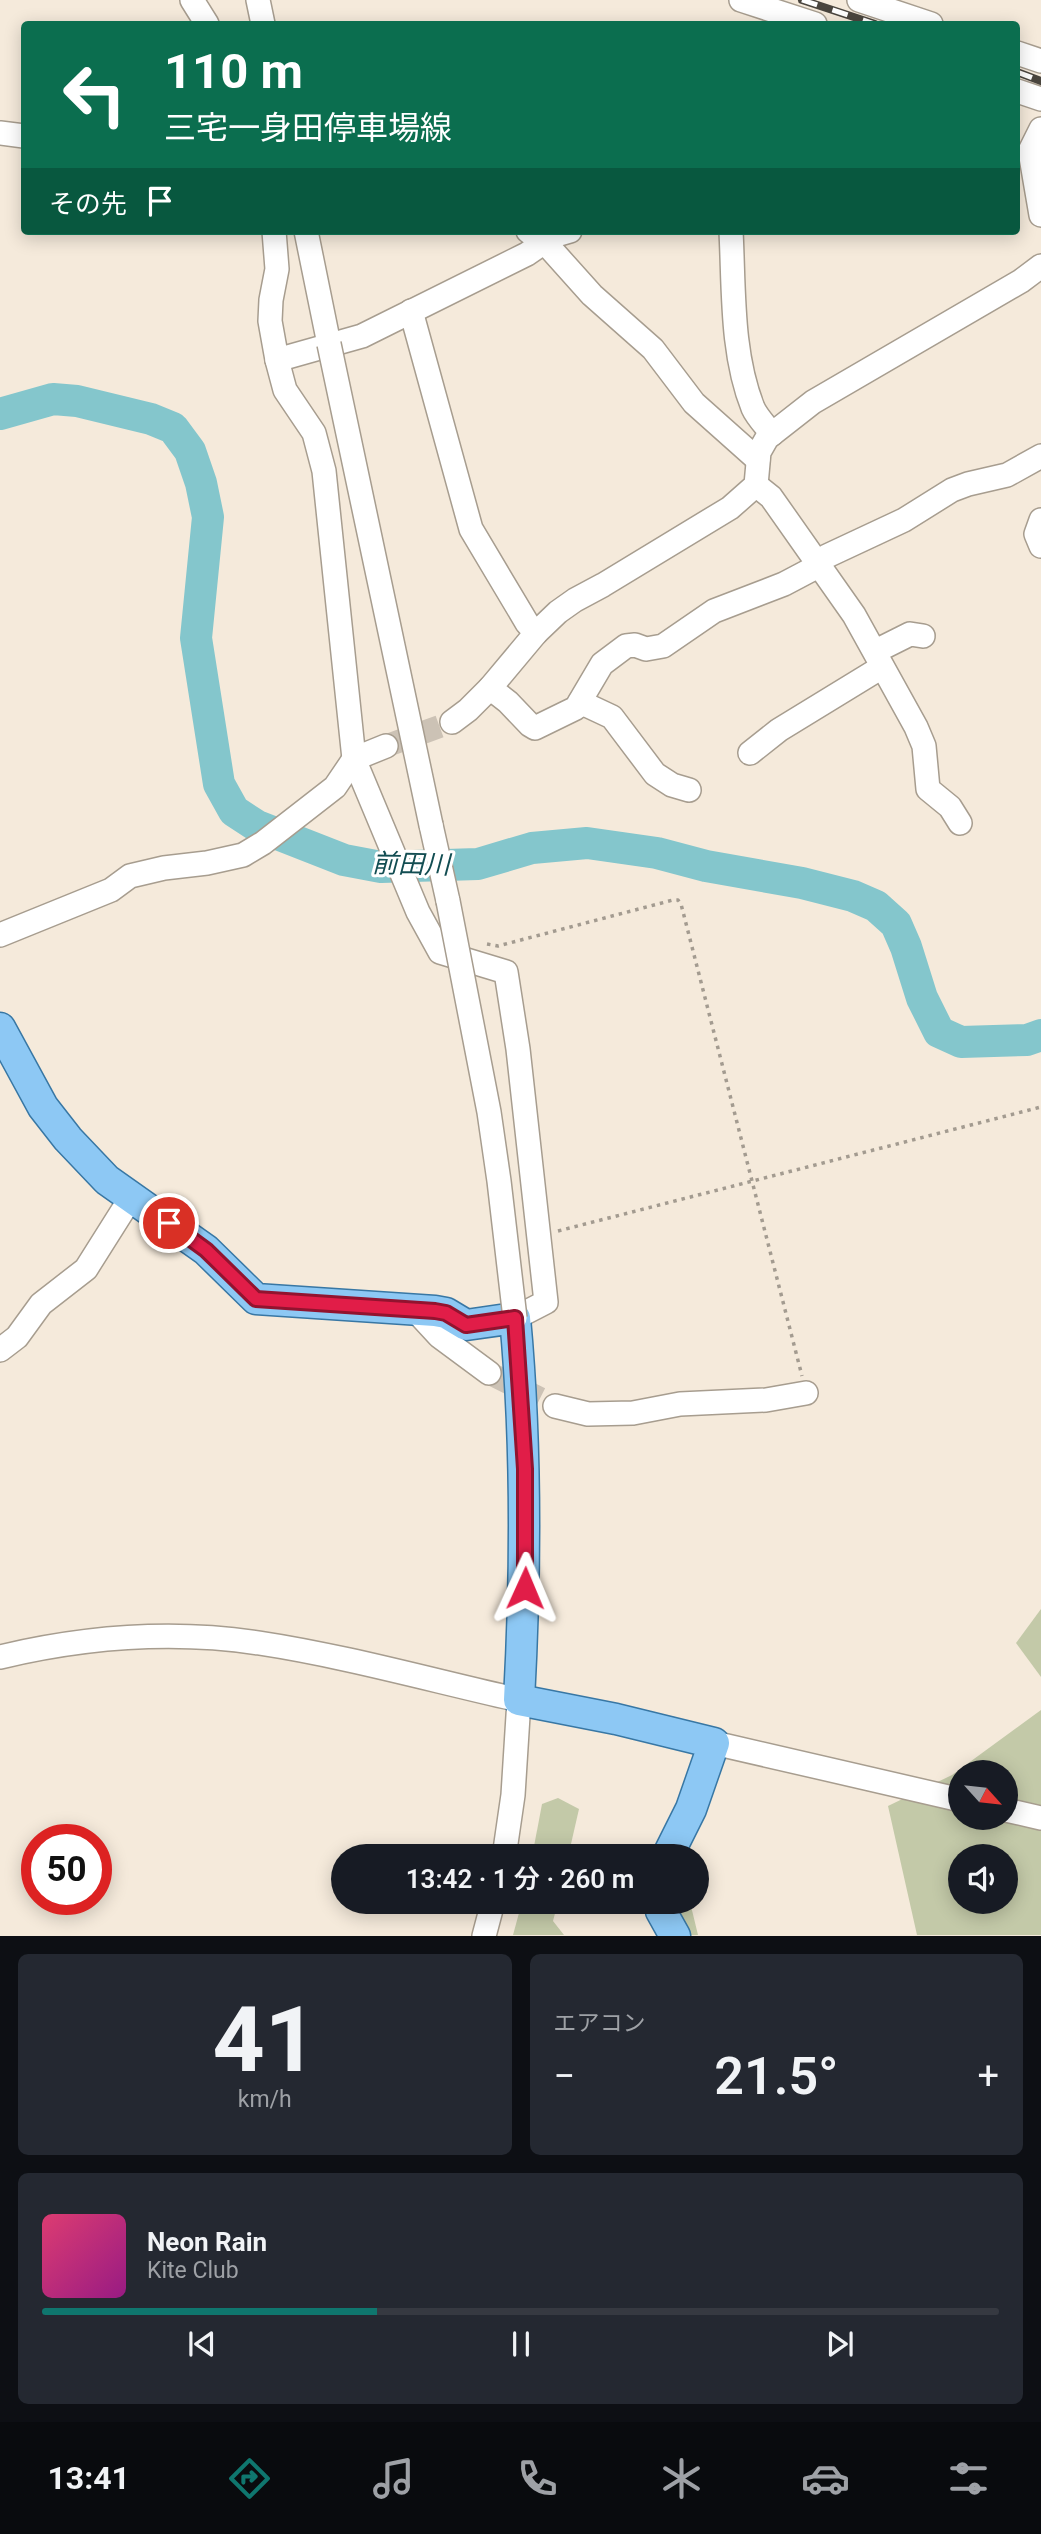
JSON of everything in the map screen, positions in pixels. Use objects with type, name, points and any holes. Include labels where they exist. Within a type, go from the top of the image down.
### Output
[{"type":"main road","points":[[0,1028],[43,1107],[68,1139],[107,1180],[206,1250],[256,1299],[446,1313],[466,1325],[515,1318],[525,1469],[525,1588],[519,1700],[616,1719],[714,1743],[691,1808],[673,1844]]},
{"type":"main road","points":[[663,1914],[675,1936]]},
{"type":"street","points":[[192,0],[205,21]]},
{"type":"street","points":[[258,0],[262,21]]},
{"type":"street","points":[[741,0],[806,21]]},
{"type":"street","points":[[859,0],[922,21]]},
{"type":"street","points":[[1020,54],[1041,61]]},
{"type":"street","points":[[1020,92],[1041,99]]},
{"type":"street","points":[[1041,129],[1023,152],[1041,215]]},
{"type":"street","points":[[0,133],[21,136]]},
{"type":"street","points":[[274,235],[277,269],[270,321],[276,360],[285,390],[314,433],[324,471],[354,759],[418,912],[440,952],[506,972],[525,1106],[546,1302],[515,1318],[488,1112],[414,737],[307,235]]},
{"type":"street","points":[[731,235],[735,318],[742,368],[754,410],[772,434]]},
{"type":"street","points":[[276,360],[362,336],[527,254],[537,238],[592,295],[653,349],[694,403],[758,460]]},
{"type":"street","points":[[452,722],[489,688],[536,632],[575,600],[730,508],[756,485],[759,452],[772,434],[813,402],[1021,281],[1041,266]]},
{"type":"street","points":[[411,311],[471,529],[527,622],[536,632]]},
{"type":"street","points":[[489,688],[535,728],[569,713],[580,702],[602,664],[626,646],[635,645],[646,649],[663,646],[714,611],[783,584],[820,564],[827,556],[904,520],[952,490],[1007,475],[1041,456]]},
{"type":"street","points":[[756,485],[771,497],[820,564],[879,659],[924,746],[925,784],[950,807],[960,823]]},
{"type":"street","points":[[1041,520],[1036,534],[1041,546]]},
{"type":"street","points":[[750,753],[910,634],[923,636]]},
{"type":"street","points":[[580,702],[612,717],[655,774],[673,785],[689,790]]},
{"type":"street","points":[[0,935],[111,890],[131,876],[243,855],[263,844],[320,800],[335,787],[354,759],[386,746]]},
{"type":"street","points":[[0,1350],[17,1337],[41,1304],[86,1269],[132,1196]]},
{"type":"street","points":[[415,1310],[439,1336],[489,1373]]},
{"type":"street","points":[[555,1406],[588,1414],[633,1413],[680,1404],[766,1400],[806,1392]]},
{"type":"street","points":[[0,1657],[46,1646],[129,1638],[221,1639],[290,1649],[519,1700],[513,1795],[506,1844]]},
{"type":"street","points":[[714,1743],[948,1797]]},
{"type":"street","points":[[1018,1813],[1041,1818]]},
{"type":"street","points":[[484,1936],[490,1914]]},
{"type":"path","points":[[476,946],[498,946],[678,900],[681,904],[806,1392]]},
{"type":"path","points":[[538,1236],[1041,1107]]},
{"type":"green space","points":[[1041,1609],[1041,1677],[1016,1643]]},
{"type":"green space","points":[[1041,1710],[1041,1935],[917,1935],[888,1806],[948,1777],[948,1830],[1018,1830],[1018,1760],[973,1760]]},
{"type":"green space","points":[[558,1798],[579,1809],[571,1844],[534,1844],[542,1804]]},
{"type":"green space","points":[[519,1914],[555,1914],[553,1921],[564,1935],[513,1935]]},
{"type":"green space","points":[[676,1914],[693,1914],[698,1935],[668,1936],[677,1919]]},
{"type":"waterway","name":"前田川","points":[[0,414],[53,399],[77,401],[151,419],[173,428],[190,451],[201,483],[208,517],[196,638],[219,784],[234,811],[257,826],[344,860],[381,867],[478,864],[532,848],[587,843],[657,853],[706,866],[802,883],[853,896],[876,906],[896,924],[922,998],[939,1032],[961,1042],[1027,1040],[1041,1035]]},
{"type":"tunnel","points":[[386,746],[452,722]]},
{"type":"tunnel","points":[[489,1373],[555,1406]]},
{"type":"railway","points":[[802,0],[866,21]]},
{"type":"railway","points":[[1020,73],[1041,81]]},
{"type":"route","points":[[169,1223],[206,1250],[256,1299],[435,1311],[446,1313],[466,1325],[515,1318],[525,1469],[525,1588]]}]
